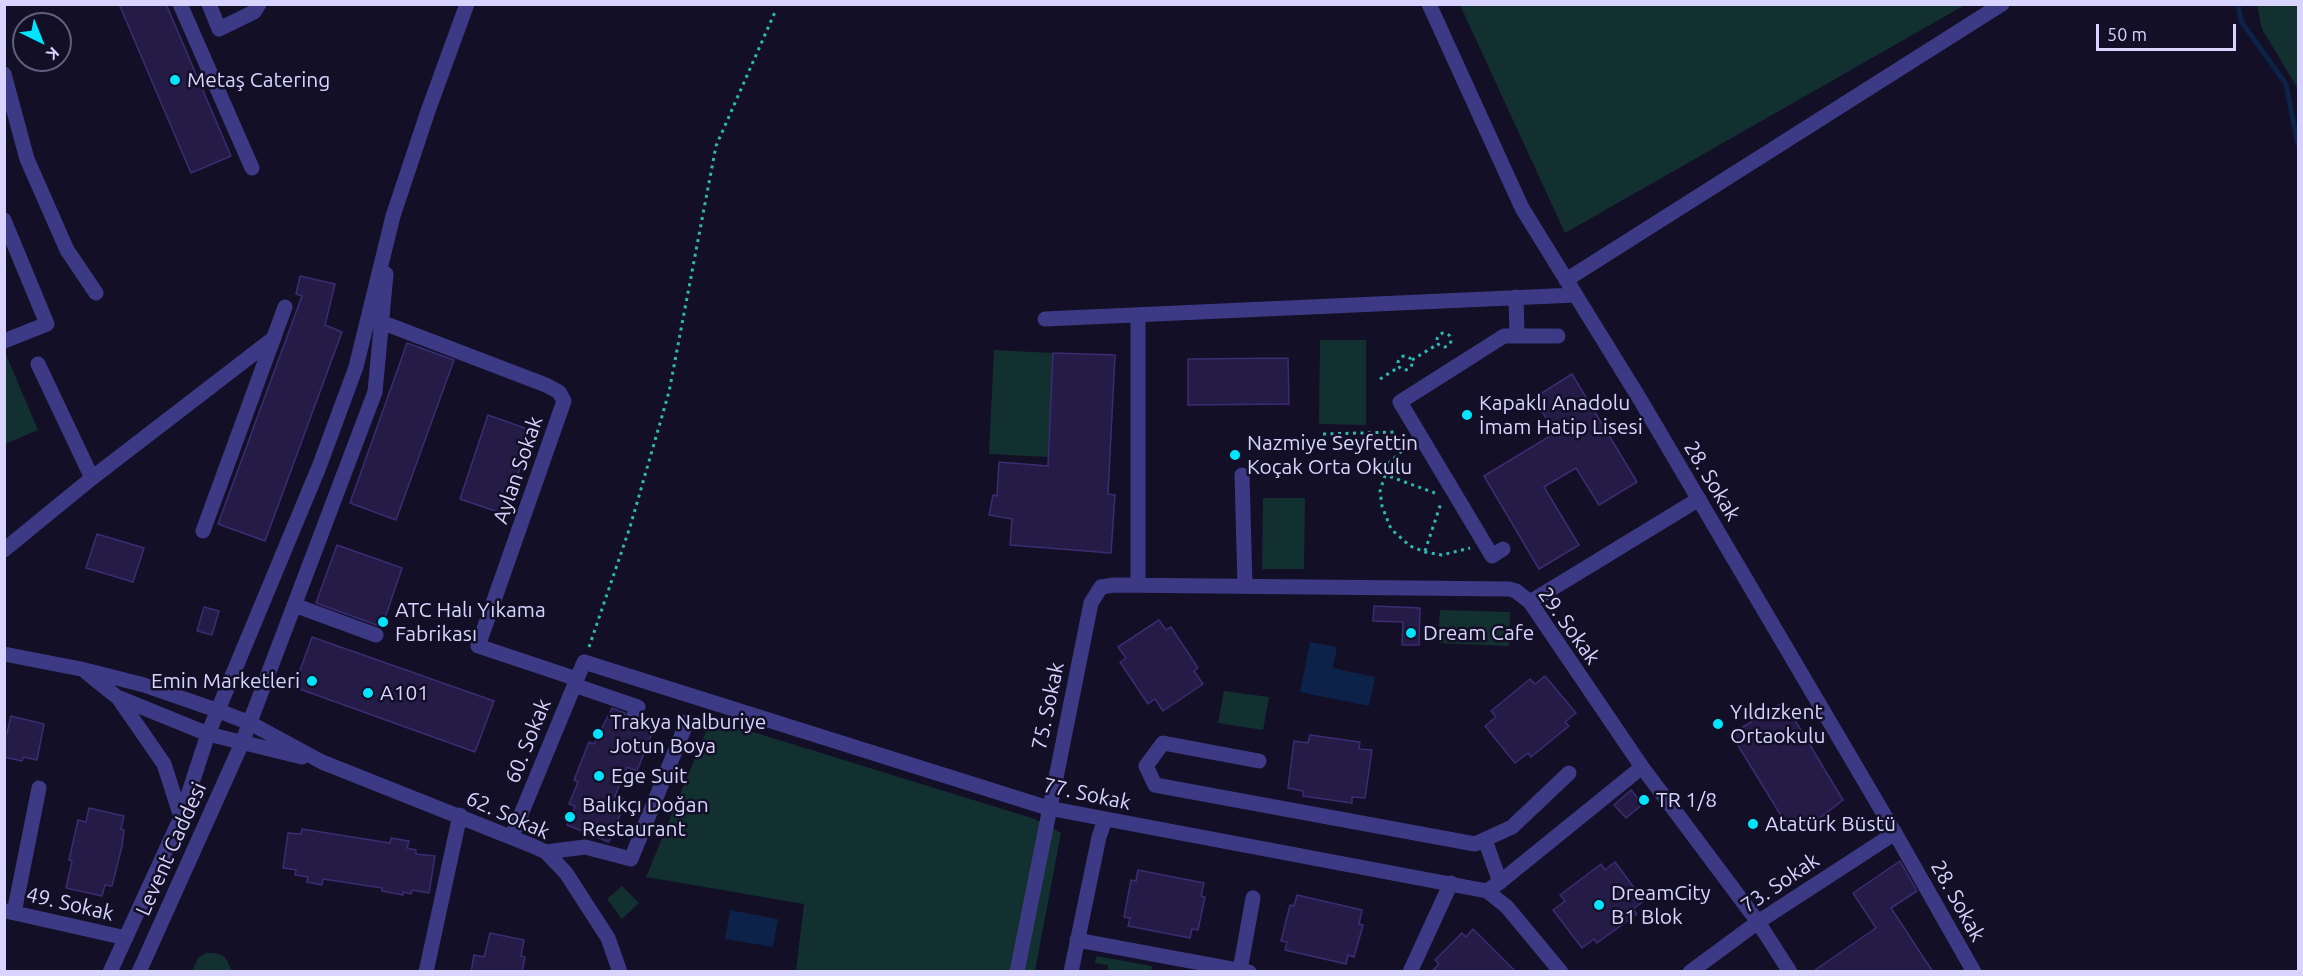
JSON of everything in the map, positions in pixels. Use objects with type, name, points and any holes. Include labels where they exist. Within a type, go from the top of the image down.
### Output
[{"type":"street","points":[[180,4],[252,168]]},
{"type":"street","points":[[209,4],[219,29],[254,12],[259,4]]},
{"type":"street","points":[[111,972],[181,817],[208,734],[319,467],[356,367],[393,216],[467,4]]},
{"type":"street","name":"28. Sokak","points":[[1429,4],[1522,208],[1699,500],[1974,972]]},
{"type":"street","points":[[1566,280],[2002,4]]},
{"type":"street","points":[[4,74],[27,159],[67,250],[96,293]]},
{"type":"street","name":"Levent Caddesi","points":[[139,972],[242,743],[375,392],[393,216]]},
{"type":"street","points":[[4,220],[47,324],[4,341]]},
{"type":"street","points":[[1045,320],[1575,295]]},
{"type":"street","points":[[1516,297],[1516,336]]},
{"type":"street","points":[[203,531],[285,307]]},
{"type":"street","points":[[1138,315],[1138,585]]},
{"type":"street","name":"Aylan Sokak","points":[[381,322],[546,385],[559,392],[564,401],[478,646],[576,682]]},
{"type":"street","points":[[1503,549],[1492,556],[1400,402],[1504,336],[1558,336]]},
{"type":"street","points":[[4,550],[92,478],[274,338]]},
{"type":"street","points":[[38,363],[92,478]]},
{"type":"street","points":[[1242,475],[1245,586]]},
{"type":"street","points":[[1530,602],[1699,500]]},
{"type":"street","name":"29. Sokak","points":[[1097,591],[1108,585],[1509,589],[1530,602],[1642,767],[1758,922],[1790,972]]},
{"type":"street","name":"75. Sokak","points":[[1017,972],[1048,808],[1091,603],[1097,591]]},
{"type":"street","points":[[294,605],[376,635]]},
{"type":"street","name":"62. Sokak","points":[[4,654],[81,669],[144,685],[219,711],[250,723],[322,762],[460,815],[546,852],[566,873],[608,938],[620,972]]},
{"type":"street","name":"60. Sokak","points":[[512,836],[584,662]]},
{"type":"street","name":"77. Sokak","points":[[584,662],[1048,808],[1451,883],[1494,886],[1507,907],[1561,972]]},
{"type":"street","name":"62. Sokak","points":[[81,669],[117,697],[208,734],[322,762]]},
{"type":"street","points":[[576,682],[638,707],[634,715]]},
{"type":"street","points":[[117,697],[164,765],[181,817]]},
{"type":"street","points":[[546,852],[585,847],[631,859],[687,722]]},
{"type":"street","points":[[1259,761],[1162,743],[1146,766],[1155,785],[1475,844],[1512,826],[1569,773]]},
{"type":"street","points":[[1485,840],[1494,886],[1642,767]]},
{"type":"street","points":[[9,912],[39,788]]},
{"type":"street","points":[[426,972],[460,815]]},
{"type":"street","points":[[1071,972],[1105,820]]},
{"type":"street","name":"73. Sokak","points":[[1690,972],[1758,922],[1895,833]]},
{"type":"street","points":[[1410,972],[1451,883]]},
{"type":"street","points":[[1077,940],[1245,971],[1253,898]]},
{"type":"street","name":"49. Sokak","points":[[9,912],[126,938]]},
{"type":"path","points":[[584,662],[630,527],[669,392],[716,146],[775,12]]},
{"type":"path","points":[[1399,367],[1403,370],[1408,369],[1412,360],[1438,344],[1447,346],[1450,337],[1441,333],[1437,339],[1438,344]]},
{"type":"path","points":[[1399,367],[1398,362],[1403,356],[1412,360]]},
{"type":"path","points":[[1380,379],[1399,367]]},
{"type":"path","points":[[1323,434],[1419,434]]},
{"type":"path","points":[[1419,434],[1389,463],[1383,474],[1380,491],[1382,506],[1391,529],[1410,546],[1442,555],[1455,553],[1482,540]]},
{"type":"path","points":[[1383,474],[1443,496],[1425,552]]},
{"type":"green space","points":[[1460,5],[1965,5],[1565,233]]},
{"type":"green space","points":[[2257,5],[2298,5],[2298,89],[2262,29]]},
{"type":"green space","points":[[1320,340],[1366,340],[1366,425],[1319,424]]},
{"type":"green space","points":[[994,350],[1053,353],[1048,457],[989,454]]},
{"type":"green space","points":[[5,352],[38,430],[4,444]]},
{"type":"green space","points":[[1263,498],[1305,498],[1304,569],[1262,569]]},
{"type":"green space","points":[[1440,610],[1510,612],[1509,646],[1438,643]]},
{"type":"green space","points":[[1224,691],[1269,697],[1263,730],[1218,723]]},
{"type":"green space","points":[[711,719],[1035,819],[1061,833],[1035,971],[796,971],[804,904],[646,877]]},
{"type":"green space","points":[[622,886],[639,903],[622,919],[607,899]]},
{"type":"green space","points":[[206,953],[216,953],[225,957],[232,971],[192,971],[198,958]]},
{"type":"green space","points":[[1096,956],[1152,966],[1151,971],[1107,971],[1108,965],[1095,963]]},
{"type":"water","points":[[1310,642],[1337,647],[1333,668],[1375,677],[1369,706],[1300,692]]},
{"type":"water","points":[[730,910],[778,919],[773,947],[725,939]]},
{"type":"building","name":"Metaş Catering","points":[[119,4],[166,4],[231,156],[191,173]]},
{"type":"building","points":[[300,276],[335,284],[325,325],[342,332],[265,541],[218,524],[302,296],[296,294]]},
{"type":"building","points":[[407,343],[454,360],[396,520],[350,503]]},
{"type":"building","points":[[1053,353],[1115,355],[1108,494],[1115,495],[1111,553],[1010,545],[1012,519],[989,515],[993,495],[997,496],[999,462],[1048,466]]},
{"type":"building","points":[[1288,358],[1289,404],[1188,405],[1188,359]]},
{"type":"building","points":[[1572,374],[1637,482],[1599,505],[1576,468],[1544,487],[1579,545],[1539,569],[1484,476],[1555,433],[1534,398]]},
{"type":"building","points":[[488,415],[533,431],[504,514],[460,499]]},
{"type":"building","points":[[97,534],[144,548],[133,582],[86,568]]},
{"type":"building","points":[[337,545],[402,568],[382,627],[316,603]]},
{"type":"building","name":"Dream Cafe","points":[[1374,606],[1420,608],[1419,645],[1402,645],[1403,622],[1373,621]]},
{"type":"building","points":[[204,607],[219,611],[212,635],[197,631]]},
{"type":"building","points":[[1159,620],[1166,630],[1171,627],[1198,668],[1194,671],[1203,684],[1163,711],[1155,699],[1148,704],[1120,662],[1126,658],[1118,647]]},
{"type":"building","points":[[312,637],[494,701],[475,752],[294,687]]},
{"type":"building","points":[[1545,676],[1576,713],[1565,722],[1569,726],[1531,757],[1528,753],[1515,763],[1485,726],[1496,717],[1491,711],[1530,679],[1535,684]]},
{"type":"building","points":[[1784,702],[1843,800],[1811,825],[1809,821],[1791,832],[1731,734]]},
{"type":"building","name":"Ege Suit","points":[[612,708],[625,713],[626,720],[630,724],[639,723],[643,718],[656,723],[637,771],[627,767],[615,796],[626,800],[609,842],[567,825],[575,806],[569,804],[578,782],[574,780],[589,742],[594,744]]},
{"type":"building","points":[[11,716],[44,724],[37,760],[23,757],[22,761],[4,757],[4,733],[7,733]]},
{"type":"building","points":[[1310,735],[1360,742],[1359,749],[1372,750],[1365,798],[1352,797],[1352,803],[1303,796],[1303,791],[1288,788],[1294,741],[1308,743]]},
{"type":"building","points":[[1631,790],[1643,804],[1626,818],[1614,805]]},
{"type":"building","points":[[89,808],[124,816],[121,829],[124,830],[122,846],[112,886],[105,885],[102,896],[66,888],[72,861],[69,860],[78,820],[86,822]]},
{"type":"building","points":[[302,829],[390,843],[391,838],[409,841],[407,848],[416,850],[416,854],[435,856],[429,893],[412,890],[411,894],[403,892],[403,895],[382,891],[382,888],[323,879],[322,885],[307,882],[308,877],[295,875],[296,870],[283,868],[288,833],[301,834]]},
{"type":"building","points":[[1900,861],[1917,891],[1891,908],[1933,972],[1812,972],[1876,928],[1853,893]]},
{"type":"building","name":"DreamCity B1 Blok","points":[[1615,862],[1644,901],[1633,909],[1637,914],[1597,943],[1594,939],[1582,948],[1553,910],[1565,901],[1560,895],[1601,864],[1605,870]]},
{"type":"building","points":[[1138,870],[1204,883],[1201,896],[1205,897],[1198,930],[1192,929],[1190,938],[1128,926],[1130,918],[1124,917],[1131,880],[1136,881]]},
{"type":"building","points":[[1297,895],[1362,910],[1359,924],[1363,925],[1354,957],[1348,955],[1346,964],[1285,950],[1287,942],[1281,941],[1290,905],[1294,906]]},
{"type":"building","points":[[1473,929],[1516,972],[1431,972],[1439,964],[1435,960],[1462,933],[1466,937]]},
{"type":"building","points":[[490,933],[524,940],[521,956],[525,957],[522,972],[471,972],[474,955],[484,957]]},
{"type":"waterway","points":[[2238,4],[2241,21],[2286,84],[2298,145]]},
{"type":"place","name":"Metaş Catering","points":[[175,80]]},
{"type":"place","name":"Kapaklı Anadolu İmam Hatip Lisesi","points":[[1467,415]]},
{"type":"place","name":"Nazmiye Seyfettin Koçak Orta Okulu","points":[[1235,455]]},
{"type":"place","name":"ATC Halı Yıkama Fabrikası","points":[[383,622]]},
{"type":"place","name":"Dream Cafe","points":[[1411,633]]},
{"type":"place","name":"Emin Marketleri","points":[[312,681]]},
{"type":"place","name":"A101","points":[[368,693]]},
{"type":"place","name":"Yıldızkent Ortaokulu","points":[[1718,724]]},
{"type":"place","name":"Trakya Nalburiye Jotun Boya","points":[[598,734]]},
{"type":"place","name":"Ege Suit","points":[[599,776]]},
{"type":"place","name":"TR 1/8","points":[[1644,800]]},
{"type":"place","name":"Balıkçı Doğan Restaurant","points":[[570,817]]},
{"type":"place","name":"Atatürk Büstü","points":[[1753,824]]},
{"type":"place","name":"DreamCity B1 Blok","points":[[1599,905]]}]
